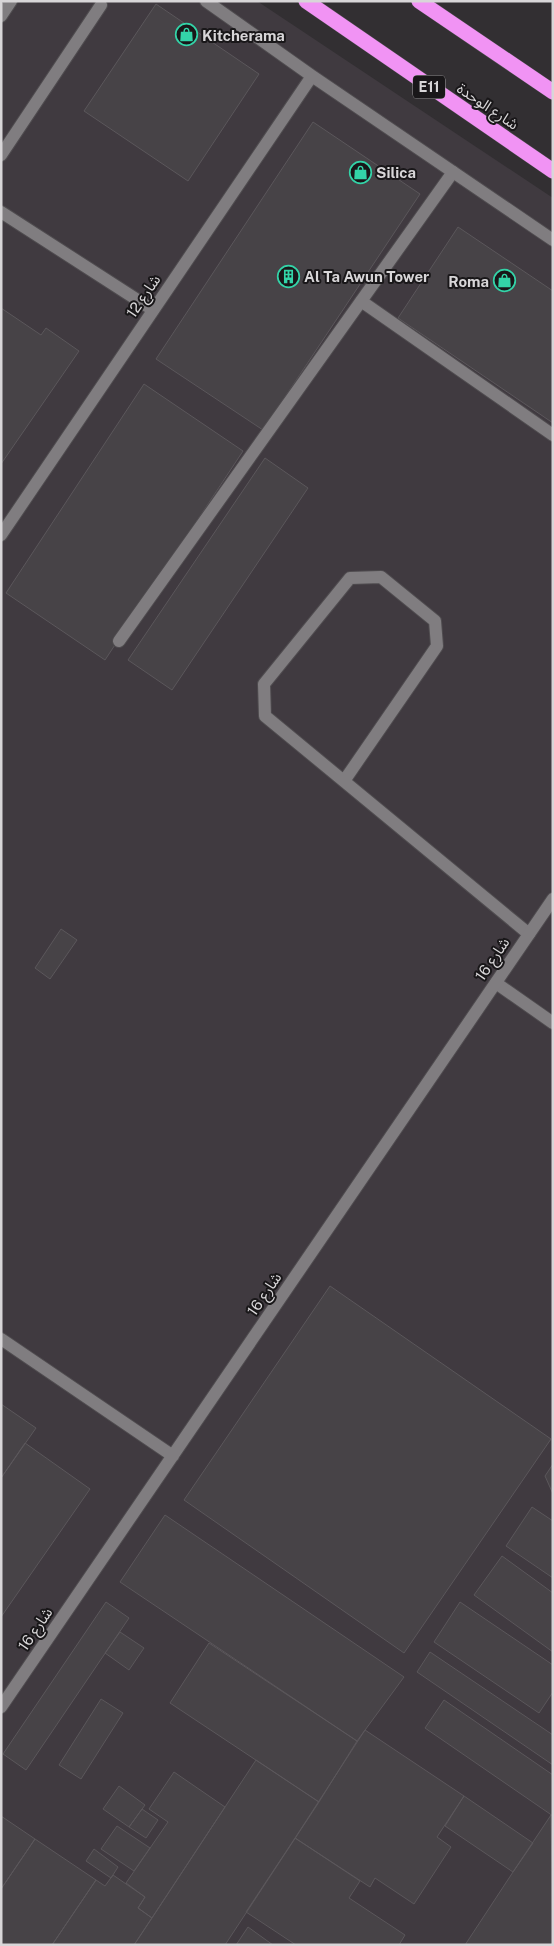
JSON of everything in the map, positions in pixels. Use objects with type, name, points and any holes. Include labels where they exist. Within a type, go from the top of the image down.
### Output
[{"type":"highway","name":"شارع الوحدة","points":[[306,1],[553,171]]},
{"type":"highway","points":[[420,1],[553,92]]},
{"type":"street","points":[[1,16],[11,1]]},
{"type":"street","points":[[206,1],[312,76],[553,240]]},
{"type":"street","points":[[1,155],[101,4]]},
{"type":"street","name":"شارع 12","points":[[1,535],[312,76]]},
{"type":"street","points":[[119,641],[453,172]]},
{"type":"street","points":[[1,212],[152,310]]},
{"type":"street","points":[[361,301],[553,434]]},
{"type":"street","points":[[344,781],[437,646],[435,621],[381,577],[350,578],[264,684],[265,716],[529,934]]},
{"type":"street","name":"شارع 16","points":[[1,1707],[553,899]]},
{"type":"street","points":[[496,983],[553,1023]]},
{"type":"street","points":[[1,1339],[173,1456]]},
{"type":"shaded area","points":[[1,1],[257,1],[553,198],[553,1945],[1,1945]]},
{"type":"building","points":[[156,4],[259,74],[188,181],[84,111]]},
{"type":"building","name":"Al Ta Awun Tower","points":[[313,122],[420,194],[263,430],[156,359]]},
{"type":"building","points":[[458,227],[553,291],[553,423],[398,318]]},
{"type":"building","points":[[1,308],[41,335],[46,328],[79,351],[1,464]]},
{"type":"building","points":[[144,384],[243,451],[105,660],[6,593]]},
{"type":"building","points":[[265,458],[308,488],[172,690],[128,660]]},
{"type":"building","points":[[61,929],[77,940],[50,979],[35,968]]},
{"type":"building","points":[[330,1286],[551,1439],[404,1653],[184,1500]]},
{"type":"building","points":[[1,1404],[36,1428],[1,1478]]},
{"type":"building","points":[[25,1443],[90,1489],[1,1617],[1,1478]]},
{"type":"building","points":[[553,1464],[553,1494],[545,1476]]},
{"type":"building","points":[[532,1507],[553,1521],[553,1578],[506,1546]]},
{"type":"building","points":[[165,1515],[404,1677],[357,1741],[120,1582]]},
{"type":"building","points":[[502,1556],[553,1593],[553,1652],[474,1595]]},
{"type":"building","points":[[106,1602],[129,1618],[26,1770],[3,1754]]},
{"type":"building","points":[[460,1602],[553,1665],[553,1692],[539,1713],[434,1642]]},
{"type":"building","points":[[120,1632],[144,1648],[129,1670],[105,1653]]},
{"type":"building","points":[[209,1643],[357,1741],[319,1802],[170,1703]]},
{"type":"building","points":[[430,1652],[553,1735],[553,1765],[417,1672]]},
{"type":"building","points":[[101,1699],[123,1713],[81,1779],[59,1765]]},
{"type":"building","points":[[444,1700],[553,1775],[553,1816],[425,1728]]},
{"type":"building","points":[[365,1730],[464,1796],[437,1837],[451,1847],[414,1904],[375,1878],[370,1887],[295,1838]]},
{"type":"building","points":[[256,1760],[319,1802],[225,1945],[134,1945]]},
{"type":"building","points":[[174,1772],[225,1807],[152,1918],[138,1908],[145,1897],[126,1883],[168,1822],[149,1809]]},
{"type":"building","points":[[119,1786],[145,1805],[129,1827],[103,1809]]},
{"type":"building","points":[[464,1796],[533,1843],[513,1872],[445,1826]]},
{"type":"building","points":[[142,1809],[158,1820],[146,1838],[129,1827]]},
{"type":"building","points":[[551,1815],[553,1945],[465,1945],[513,1872]]},
{"type":"building","points":[[1,1816],[35,1839],[1,1889]]},
{"type":"building","points":[[117,1826],[150,1848],[134,1871],[101,1849]]},
{"type":"building","points":[[295,1838],[360,1881],[349,1898],[405,1935],[399,1945],[296,1945],[246,1912]]},
{"type":"building","points":[[35,1839],[96,1880],[52,1945],[1,1945],[1,1889]]},
{"type":"building","points":[[94,1849],[118,1867],[111,1878],[86,1861]]},
{"type":"building","points":[[113,1875],[145,1897],[138,1908],[152,1918],[134,1945],[52,1945],[96,1880],[105,1886]]},
{"type":"building","points":[[248,1927],[273,1945],[236,1945]]},
{"type":"place","name":"Kitcherama","points":[[186,35]]},
{"type":"place","name":"Silica","points":[[360,172]]},
{"type":"place","name":"Al Ta Awun Tower","points":[[288,276]]},
{"type":"place","name":"Roma","points":[[505,281]]}]
